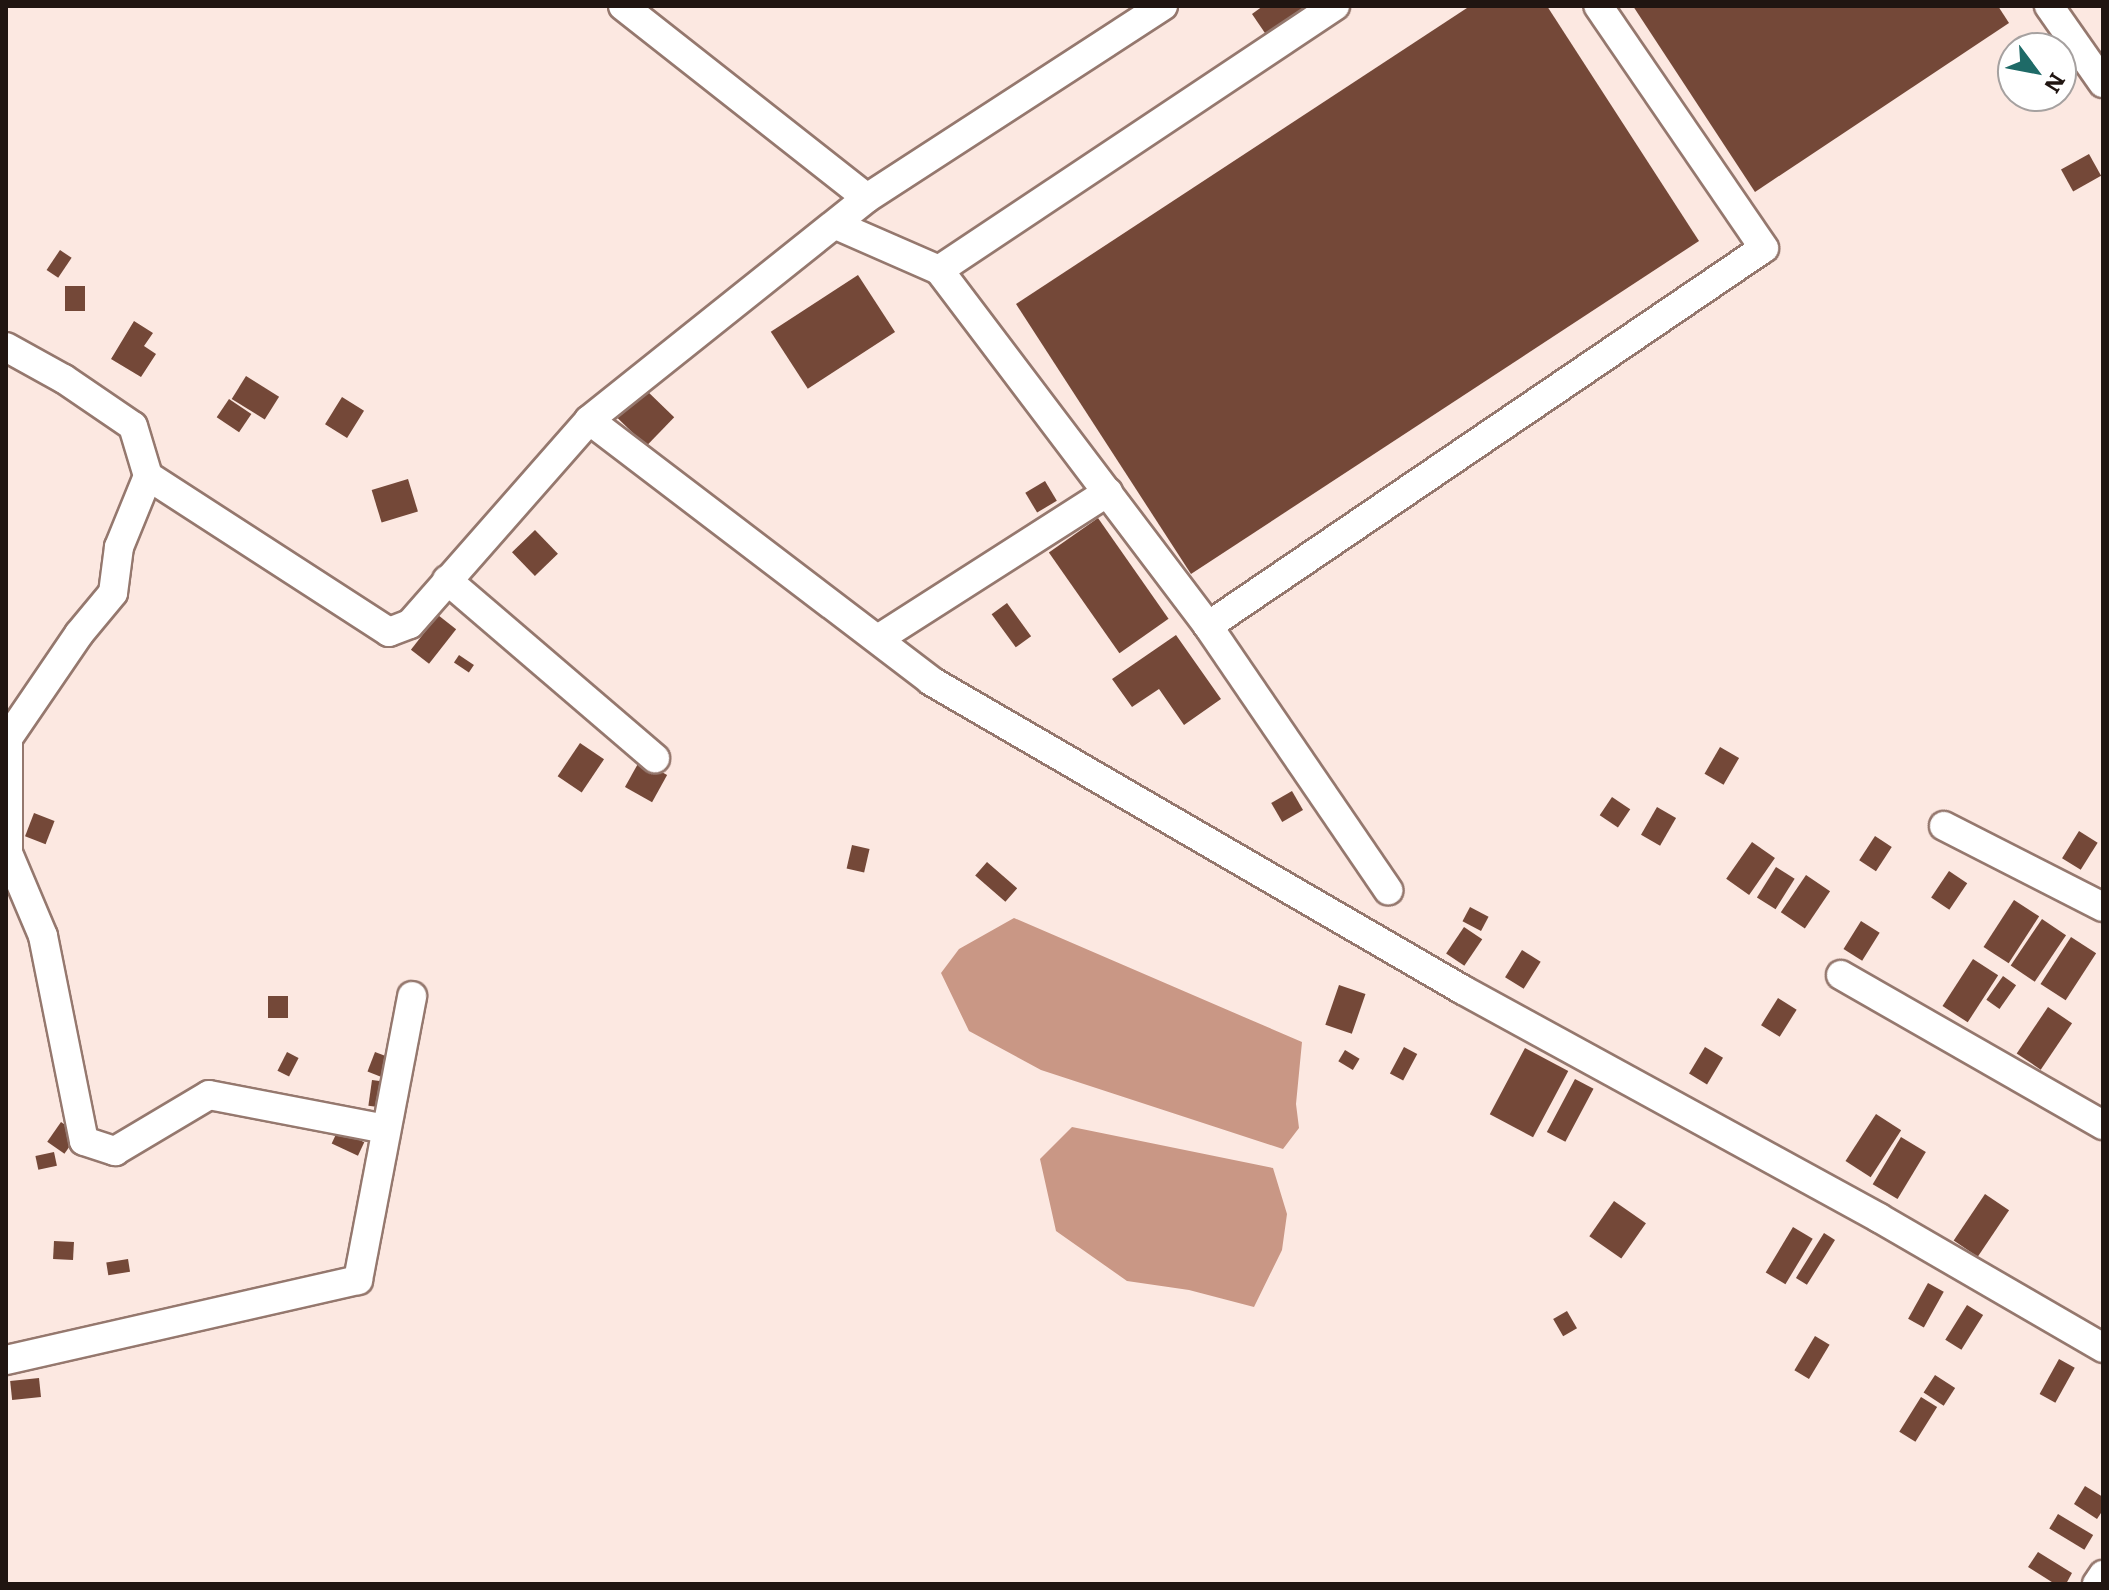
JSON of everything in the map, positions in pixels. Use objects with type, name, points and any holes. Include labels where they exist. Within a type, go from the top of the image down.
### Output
[{"type":"street","points":[[623,6],[867,198]]},
{"type":"street","points":[[148,476],[389,632],[410,624],[589,420],[867,198],[1163,6]]},
{"type":"street","points":[[939,270],[1335,6]]},
{"type":"street","points":[[1208,626],[1764,248],[1598,6]]},
{"type":"street","points":[[2049,6],[2103,83]]},
{"type":"street","points":[[836,225],[939,270],[1208,626],[1388,890]]},
{"type":"street","points":[[6,347],[64,379],[133,426],[148,476],[119,547],[113,593],[79,634],[8,738],[8,853],[43,936],[84,1141],[115,1151],[209,1095],[386,1129]]},
{"type":"street","points":[[589,420],[931,681],[1422,967],[1879,1218],[2103,1348]]},
{"type":"street","points":[[878,639],[1108,492]]},
{"type":"street","points":[[447,580],[655,758]]},
{"type":"street","points":[[1944,826],[2103,907]]},
{"type":"street","points":[[1841,975],[2103,1125]]},
{"type":"street","points":[[6,1360],[358,1280],[412,996]]},
{"type":"street","points":[[2097,1584],[2103,1575]]},
{"type":"shaded area","points":[[1014,918],[1302,1042],[1296,1104],[1299,1128],[1283,1149],[1041,1070],[969,1031],[941,973],[959,949]]},
{"type":"shaded area","points":[[1072,1127],[1273,1168],[1287,1214],[1282,1250],[1254,1307],[1189,1290],[1127,1281],[1056,1231],[1040,1159]]},
{"type":"building","points":[[1263,6],[1312,6],[1267,36],[1252,14]]},
{"type":"building","points":[[1470,6],[1547,6],[1699,241],[1191,574],[1016,304]]},
{"type":"building","points":[[1633,6],[1998,6],[2009,23],[1755,192]]},
{"type":"building","points":[[2089,154],[2101,176],[2073,191],[2061,170]]},
{"type":"building","points":[[60,250],[72,258],[58,278],[47,270]]},
{"type":"building","points":[[858,275],[895,332],[808,389],[771,332]]},
{"type":"building","points":[[65,286],[85,286],[85,311],[65,311]]},
{"type":"building","points":[[134,321],[153,333],[144,346],[156,354],[141,377],[111,359]]},
{"type":"building","points":[[246,376],[279,397],[265,420],[232,399]]},
{"type":"building","points":[[644,388],[674,417],[646,446],[616,417]]},
{"type":"building","points":[[342,397],[364,411],[347,438],[325,424]]},
{"type":"building","points":[[229,399],[251,414],[239,432],[217,417]]},
{"type":"building","points":[[408,479],[418,512],[382,523],[372,490]]},
{"type":"building","points":[[1045,481],[1057,501],[1037,513],[1025,493]]},
{"type":"building","points":[[1098,518],[1169,619],[1119,653],[1049,552]]},
{"type":"building","points":[[535,530],[558,554],[535,576],[512,552]]},
{"type":"building","points":[[1007,603],[1031,636],[1016,647],[992,614]]},
{"type":"building","points":[[438,615],[456,629],[429,664],[411,650]]},
{"type":"building","points":[[1176,635],[1221,699],[1184,725],[1159,689],[1132,707],[1112,679]]},
{"type":"building","points":[[459,655],[474,665],[469,673],[454,662]]},
{"type":"building","points":[[580,743],[604,759],[582,792],[558,776]]},
{"type":"building","points":[[1720,747],[1739,758],[1724,785],[1704,774]]},
{"type":"building","points":[[640,760],[667,775],[652,802],[625,787]]},
{"type":"building","points":[[1292,791],[1303,810],[1282,822],[1271,803]]},
{"type":"building","points":[[1612,797],[1630,809],[1618,828],[1600,815]]},
{"type":"building","points":[[1657,807],[1676,818],[1660,846],[1641,835]]},
{"type":"building","points":[[34,813],[55,821],[46,844],[25,836]]},
{"type":"building","points":[[2079,831],[2098,843],[2081,870],[2062,858]]},
{"type":"building","points":[[1875,836],[1892,847],[1876,871],[1859,860]]},
{"type":"building","points":[[1752,842],[1775,858],[1749,895],[1726,879]]},
{"type":"building","points":[[852,845],[870,849],[864,872],[847,868]]},
{"type":"building","points":[[987,862],[1017,888],[1005,902],[975,876]]},
{"type":"building","points":[[1776,867],[1795,879],[1776,909],[1757,898]]},
{"type":"building","points":[[1949,871],[1967,883],[1949,910],[1931,898]]},
{"type":"building","points":[[1806,875],[1830,891],[1805,929],[1781,912]]},
{"type":"building","points":[[2014,900],[2039,916],[2009,963],[1984,947]]},
{"type":"building","points":[[1470,907],[1489,917],[1481,931],[1462,921]]},
{"type":"building","points":[[2042,919],[2066,935],[2035,982],[2011,965]]},
{"type":"building","points":[[1861,921],[1880,933],[1862,961],[1844,949]]},
{"type":"building","points":[[1464,927],[1482,939],[1464,966],[1446,954]]},
{"type":"building","points":[[2071,937],[2096,953],[2066,1000],[2041,984]]},
{"type":"building","points":[[1522,950],[1541,962],[1524,989],[1505,977]]},
{"type":"building","points":[[1973,959],[1998,975],[1968,1022],[1943,1006]]},
{"type":"building","points":[[2003,976],[2016,985],[1999,1009],[1986,1000]]},
{"type":"building","points":[[1339,985],[1365,994],[1352,1034],[1325,1025]]},
{"type":"building","points":[[268,996],[288,996],[288,1018],[268,1018]]},
{"type":"building","points":[[1778,998],[1797,1010],[1780,1037],[1761,1025]]},
{"type":"building","points":[[2048,1007],[2072,1023],[2041,1070],[2017,1053]]},
{"type":"building","points":[[1404,1047],[1417,1054],[1403,1081],[1390,1073]]},
{"type":"building","points":[[1705,1047],[1723,1058],[1707,1084],[1689,1074]]},
{"type":"building","points":[[1525,1048],[1568,1071],[1533,1137],[1490,1114]]},
{"type":"building","points":[[1345,1050],[1360,1059],[1353,1070],[1338,1061]]},
{"type":"building","points":[[287,1052],[299,1058],[289,1077],[277,1071]]},
{"type":"building","points":[[375,1052],[391,1058],[383,1078],[367,1072]]},
{"type":"building","points":[[1575,1079],[1594,1089],[1565,1142],[1547,1132]]},
{"type":"building","points":[[372,1080],[387,1082],[383,1108],[368,1106]]},
{"type":"building","points":[[1876,1114],[1901,1130],[1871,1177],[1846,1161]]},
{"type":"building","points":[[61,1122],[78,1134],[64,1154],[47,1142]]},
{"type":"building","points":[[338,1130],[364,1142],[358,1156],[332,1144]]},
{"type":"building","points":[[1901,1137],[1926,1152],[1898,1199],[1873,1184]]},
{"type":"building","points":[[54,1152],[57,1166],[38,1170],[35,1156]]},
{"type":"building","points":[[1985,1194],[2009,1210],[1978,1257],[1954,1240]]},
{"type":"building","points":[[1614,1201],[1646,1223],[1621,1259],[1589,1236]]},
{"type":"building","points":[[1793,1227],[1813,1239],[1785,1284],[1766,1272]]},
{"type":"building","points":[[1824,1233],[1835,1240],[1807,1285],[1796,1278]]},
{"type":"building","points":[[54,1241],[74,1242],[73,1260],[53,1259]]},
{"type":"building","points":[[128,1259],[130,1272],[108,1275],[106,1262]]},
{"type":"building","points":[[1928,1283],[1944,1292],[1924,1328],[1908,1319]]},
{"type":"building","points":[[1967,1305],[1983,1315],[1961,1350],[1945,1340]]},
{"type":"building","points":[[1567,1311],[1577,1328],[1563,1336],[1553,1319]]},
{"type":"building","points":[[1815,1336],[1830,1345],[1809,1379],[1794,1370]]},
{"type":"building","points":[[2059,1359],[2075,1368],[2055,1403],[2040,1394]]},
{"type":"building","points":[[1935,1375],[1955,1388],[1944,1406],[1924,1393]]},
{"type":"building","points":[[39,1378],[41,1397],[12,1400],[10,1381]]},
{"type":"building","points":[[1921,1397],[1937,1407],[1915,1442],[1899,1432]]},
{"type":"building","points":[[2085,1486],[2103,1497],[2103,1510],[2097,1519],[2074,1504]]},
{"type":"building","points":[[2058,1514],[2093,1535],[2084,1550],[2049,1529]]},
{"type":"building","points":[[2038,1552],[2072,1573],[2066,1584],[2055,1584],[2028,1567]]}]
